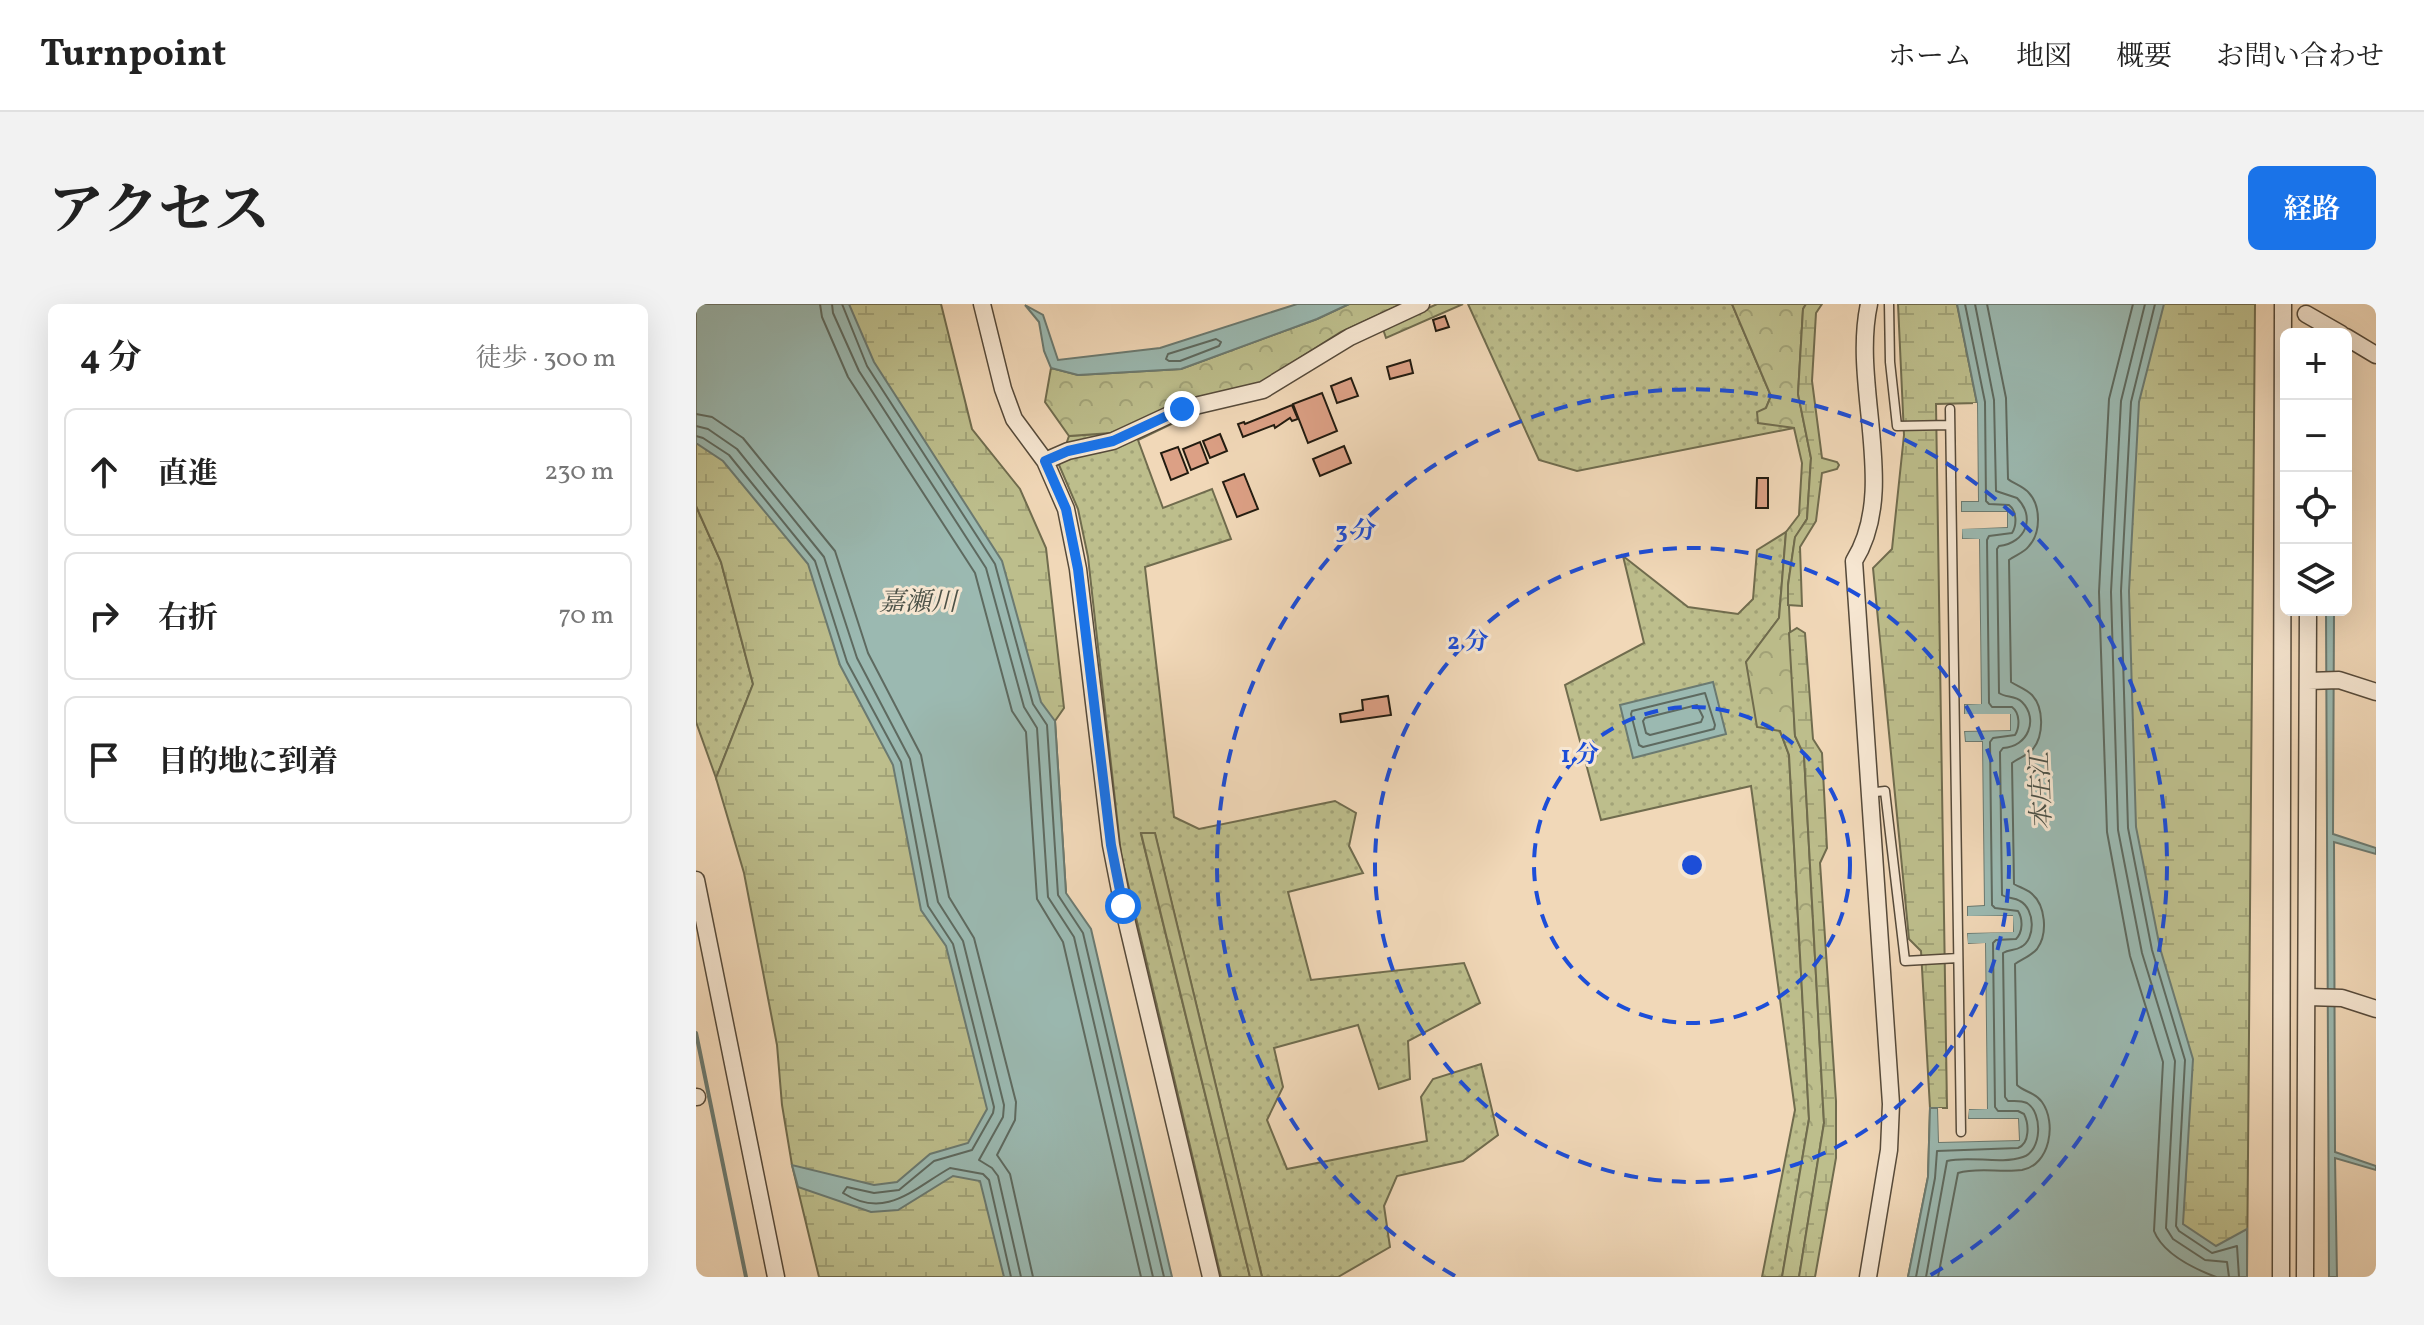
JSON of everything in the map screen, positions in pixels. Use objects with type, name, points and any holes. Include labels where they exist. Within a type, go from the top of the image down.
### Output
[{"type":"street","points":[[982,304],[1003,389],[1014,419],[1045,461],[1066,509],[1078,569],[1111,845],[1211,1277]]},
{"type":"street","points":[[1045,461],[1068,451],[1113,441],[1182,409],[1263,390],[1350,337],[1421,304]]},
{"type":"street","points":[[1868,1277],[1889,1150],[1891,1104],[1854,561],[1869,531],[1873,510],[1873,451],[1863,359],[1869,304]]},
{"type":"street","points":[[2281,1277],[2283,304]]},
{"type":"street","points":[[2305,309],[2334,328]]},
{"type":"street","points":[[2352,340],[2376,355]]},
{"type":"street","points":[[2305,1277],[2314,997],[2314,681],[2309,616]]},
{"type":"street","points":[[2314,681],[2339,680],[2376,692]]},
{"type":"street","points":[[696,880],[776,1277]]},
{"type":"street","points":[[2314,997],[2342,998],[2376,1009]]},
{"type":"lane","points":[[1889,304],[1890,362],[1897,426],[1950,425]]},
{"type":"lane","points":[[1950,409],[1961,1132]]},
{"type":"lane","points":[[1876,792],[1885,791],[1905,961],[1958,958]]},
{"type":"green space","points":[[776,304],[941,304],[972,429],[1020,489],[1046,548],[1064,708],[1055,721],[1066,893]]},
{"type":"green space","points":[[1349,304],[1402,304],[1341,332],[1260,383],[1174,407],[1111,433],[1069,436],[1045,402],[1051,368],[1078,375],[1181,369],[1317,319]]},
{"type":"green space","points":[[1437,304],[1463,304],[1386,338],[1383,329]]},
{"type":"green space","points":[[1468,304],[1732,304],[1771,396],[1766,408],[1794,428],[1577,471],[1539,460]]},
{"type":"green space","points":[[1732,304],[1806,304],[1803,309],[1798,394],[1811,458],[1807,519],[1795,538],[1788,585],[1795,736],[1804,755],[1824,1123],[1799,1277],[1782,1277],[1809,1119],[1789,755],[1780,731],[1757,727],[1746,662],[1779,618],[1786,532],[1799,515],[1802,463],[1794,428],[1758,423],[1757,412],[1766,408],[1771,396]]},
{"type":"green space","points":[[1806,304],[1822,304],[1816,313],[1812,381],[1822,458],[1839,465],[1837,469],[1822,473],[1816,521],[1800,547],[1802,606],[1788,605],[1788,585],[1795,537],[1807,519],[1811,458],[1798,394],[1803,309]]},
{"type":"green space","points":[[1898,304],[1957,304],[1977,403],[1936,404],[1947,1108],[1939,1108],[1939,1141],[1908,1277],[1928,1177],[1930,1108],[1921,951],[1909,939],[1873,568],[1892,549],[1904,435]]},
{"type":"green space","points":[[2138,304],[2255,304],[2247,1277],[2130,1277],[2110,825]]},
{"type":"green space","points":[[696,390],[851,556],[1050,1277],[819,1277],[792,1165],[782,1105],[777,1045],[744,873],[716,778],[753,684],[721,562],[696,506]]},
{"type":"green space","points":[[1257,397],[1190,415],[1138,440],[1163,508],[1212,489],[1231,539],[1145,567],[1174,817],[1199,829],[1335,801],[1356,813],[1349,846],[1363,873],[1288,892],[1311,980],[1464,963],[1480,1003],[1408,1041],[1410,1079],[1379,1089],[1358,1025],[1274,1048],[1283,1087],[1267,1120],[1287,1169],[1427,1141],[1421,1097],[1433,1079],[1481,1064],[1498,1135],[1463,1161],[1397,1176],[1384,1206],[1390,1247],[1338,1277],[1262,1277],[1155,834],[1141,834],[1250,1277],[1221,1277],[1121,854],[1088,557],[1078,509],[1059,465],[1069,436],[1111,433],[1174,407]]},
{"type":"green space","points":[[696,506],[721,562],[753,684],[716,778],[696,722]]},
{"type":"green space","points":[[1786,532],[1779,618],[1746,662],[1789,755],[1809,1119],[1782,1277],[1762,1277],[1795,1110],[1751,786],[1601,820],[1565,685],[1644,643],[1623,556],[1688,607],[1738,614],[1753,599],[1757,550]]},
{"type":"green space","points":[[1797,628],[1805,633],[1813,739],[1822,753],[1827,848],[1820,863],[1836,1101],[1836,1158],[1815,1277],[1799,1277],[1824,1123],[1804,755],[1795,736],[1789,633]]},
{"type":"green space","points":[[1141,833],[1155,833],[1262,1277],[1250,1277]]},
{"type":"water","name":"嘉瀬川","points":[[696,304],[849,304],[874,362],[1002,561],[1041,702],[1055,721],[1066,893],[1091,929],[1172,1277],[1004,1277],[980,1181],[953,1176],[898,1210],[871,1212],[798,1187],[792,1165],[874,1185],[897,1182],[930,1154],[968,1143],[987,1109],[946,946],[921,910],[893,765],[840,665],[808,564],[723,461],[696,443]]},
{"type":"water","points":[[1297,304],[1349,304],[1317,319],[1181,369],[1078,375],[1051,368],[1044,351],[1039,322],[1025,305],[1043,315],[1058,360],[1160,348]]},
{"type":"water","name":"本庄江","points":[[1957,304],[2164,304],[2139,402],[2129,591],[2136,827],[2160,948],[2193,1059],[2183,1224],[2216,1246],[2247,1229],[2247,1277],[1908,1277],[1928,1177],[1930,1108],[1938,1108],[1939,1142],[2019,1140],[2018,1119],[1968,1119],[1968,1109],[1987,1108],[1985,944],[1967,944],[1967,933],[2013,931],[2012,916],[1967,917],[1967,906],[1984,905],[1982,742],[1965,742],[1964,731],[2010,730],[2010,715],[1964,715],[1964,704],[1981,703],[1979,540],[1962,539],[1961,528],[2007,527],[2007,512],[1961,512],[1961,501],[1978,501],[1977,403]]},
{"type":"water","points":[[2326,616],[2334,616],[2333,834],[2376,848],[2376,854],[2334,842],[2335,1152],[2376,1166],[2376,1170],[2335,1158],[2337,1277],[2329,1277]]},
{"type":"water","points":[[1713,682],[1726,734],[1633,758],[1620,705]]},
{"type":"pier","points":[[1973,403],[1977,403],[1978,501],[1961,501],[1961,512],[2007,512],[2007,527],[1962,529],[1962,539],[1979,539],[1981,704],[1964,704],[1964,714],[2010,714],[2010,730],[1964,731],[1965,742],[1982,742],[1984,905],[1967,906],[1967,916],[2013,916],[2013,932],[1967,933],[1968,944],[1985,943],[1987,1109],[1969,1109],[1968,1119],[2018,1119],[2019,1140],[1939,1142],[1938,1108],[1942,1108],[1943,1138],[2015,1136],[2014,1123],[1968,1123],[1964,1119],[1966,1106],[1983,1105],[1981,947],[1965,947],[1963,932],[1967,929],[2009,928],[2009,920],[1967,921],[1963,917],[1964,903],[1980,901],[1978,746],[1962,745],[1960,730],[1964,727],[2006,726],[2006,718],[1964,719],[1960,715],[1961,701],[1977,700],[1975,543],[1959,542],[1958,527],[1961,524],[2003,523],[2003,516],[1961,516],[1957,513],[1958,499],[1974,497]]},
{"type":"building","points":[[1445,316],[1449,327],[1436,331],[1433,320]]},
{"type":"building","points":[[1410,360],[1413,373],[1390,379],[1387,367]]},
{"type":"building","points":[[1351,378],[1358,396],[1337,403],[1331,386]]},
{"type":"building","points":[[1322,393],[1337,431],[1308,443],[1293,404]]},
{"type":"building","points":[[1292,405],[1298,419],[1292,421],[1290,418],[1275,428],[1274,425],[1243,437],[1238,424]]},
{"type":"building","points":[[1220,434],[1227,451],[1210,458],[1203,441]]},
{"type":"building","points":[[1200,442],[1208,463],[1191,470],[1183,449]]},
{"type":"building","points":[[1344,446],[1351,463],[1320,476],[1313,459]]},
{"type":"building","points":[[1178,447],[1188,473],[1171,480],[1161,453]]},
{"type":"building","points":[[1244,474],[1258,509],[1237,517],[1223,482]]},
{"type":"building","points":[[1757,478],[1768,478],[1768,508],[1756,508]]},
{"type":"building","points":[[1388,696],[1391,715],[1341,722],[1340,714],[1363,710],[1362,700]]},
{"type":"waterway","points":[[696,1033],[746,1277]]},
{"type":"route","points":[[1123,906],[1111,845],[1078,569],[1066,509],[1045,461],[1068,451],[1138,432],[1182,409]]}]
